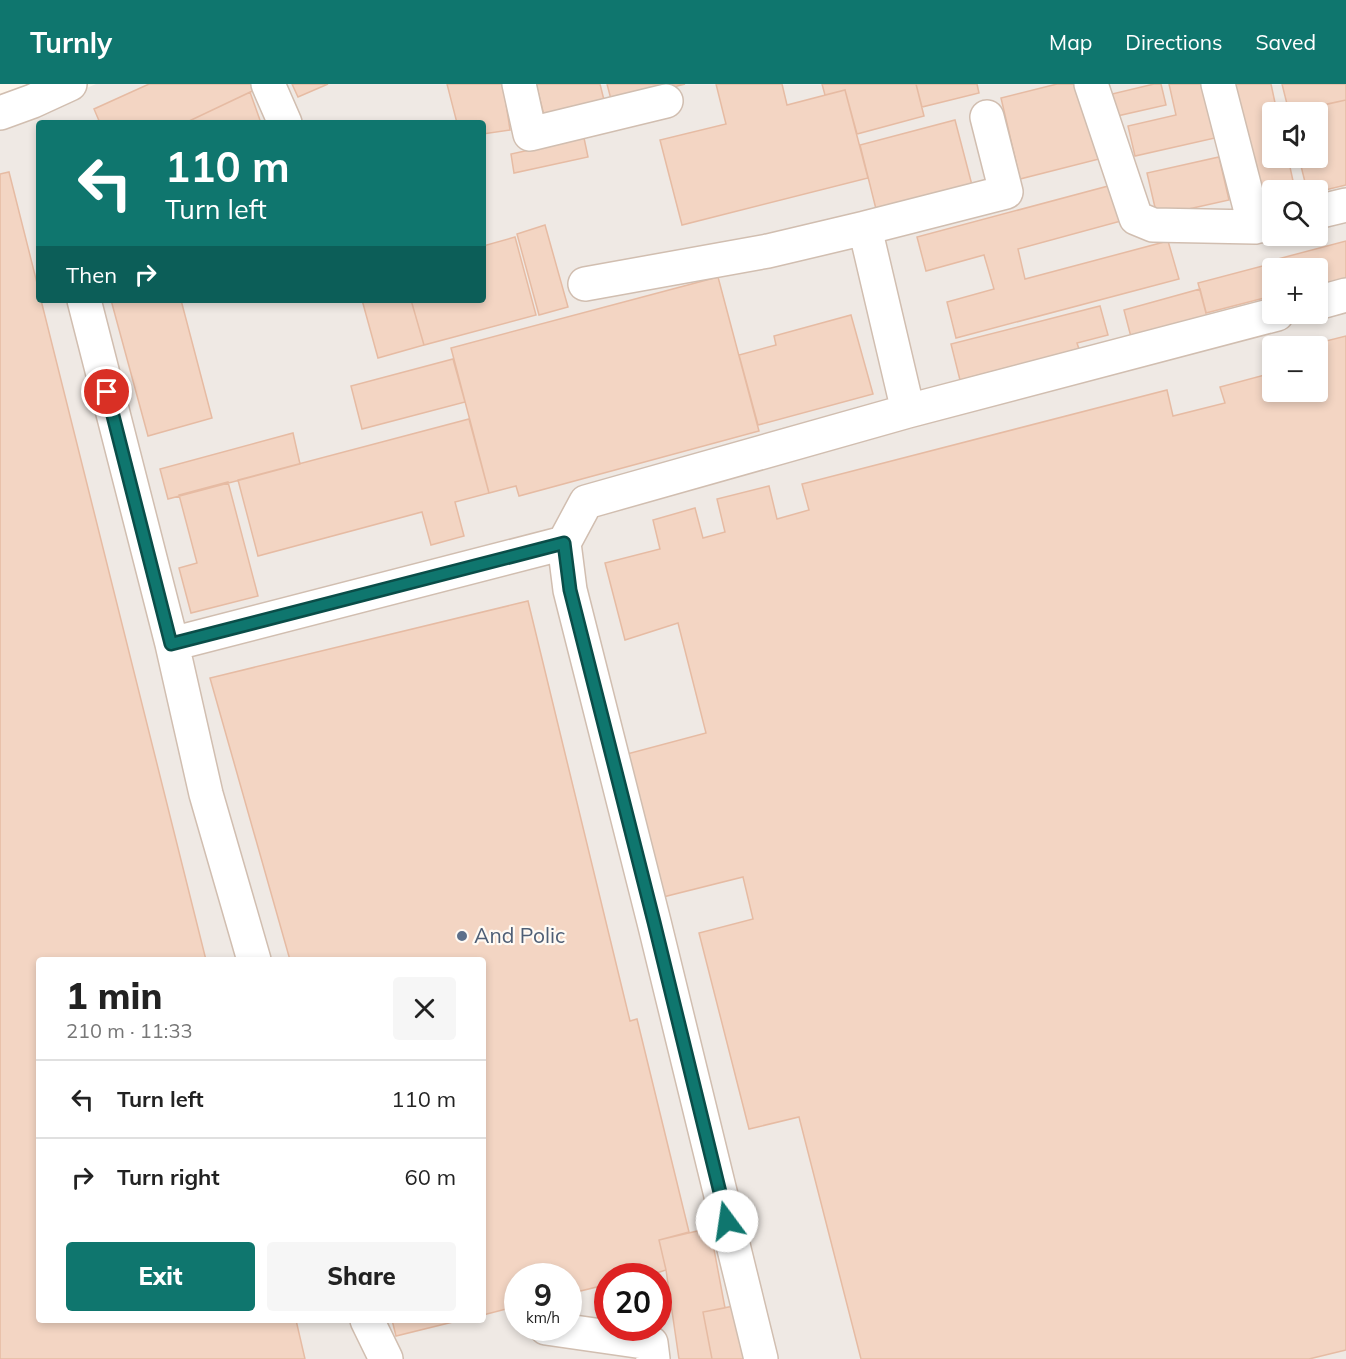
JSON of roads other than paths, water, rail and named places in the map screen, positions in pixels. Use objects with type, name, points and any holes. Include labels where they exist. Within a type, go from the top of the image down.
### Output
[{"type":"street","points":[[0,113],[34,103],[70,84]]},
{"type":"street","points":[[268,84],[284,120]]},
{"type":"street","points":[[519,84],[530,134],[666,101]]},
{"type":"street","points":[[1091,84],[1136,218],[1153,225],[1262,225]]},
{"type":"street","points":[[1218,84],[1262,219]]},
{"type":"street","points":[[585,284],[768,251],[1006,192],[987,117]]},
{"type":"street","points":[[1328,209],[1346,205]]},
{"type":"street","points":[[865,228],[908,411]]},
{"type":"street","points":[[1328,300],[1346,295]]},
{"type":"street","points":[[85,303],[171,644],[206,794],[253,957]]},
{"type":"street","points":[[761,1359],[570,590],[564,543],[586,502],[908,411],[1262,318]]},
{"type":"street","points":[[171,644],[564,543]]},
{"type":"street","points":[[368,1323],[386,1359]]},
{"type":"street","points":[[582,1333],[651,1343],[653,1359]]},
{"type":"place","name":"And Polic","points":[[462,936]]}]
